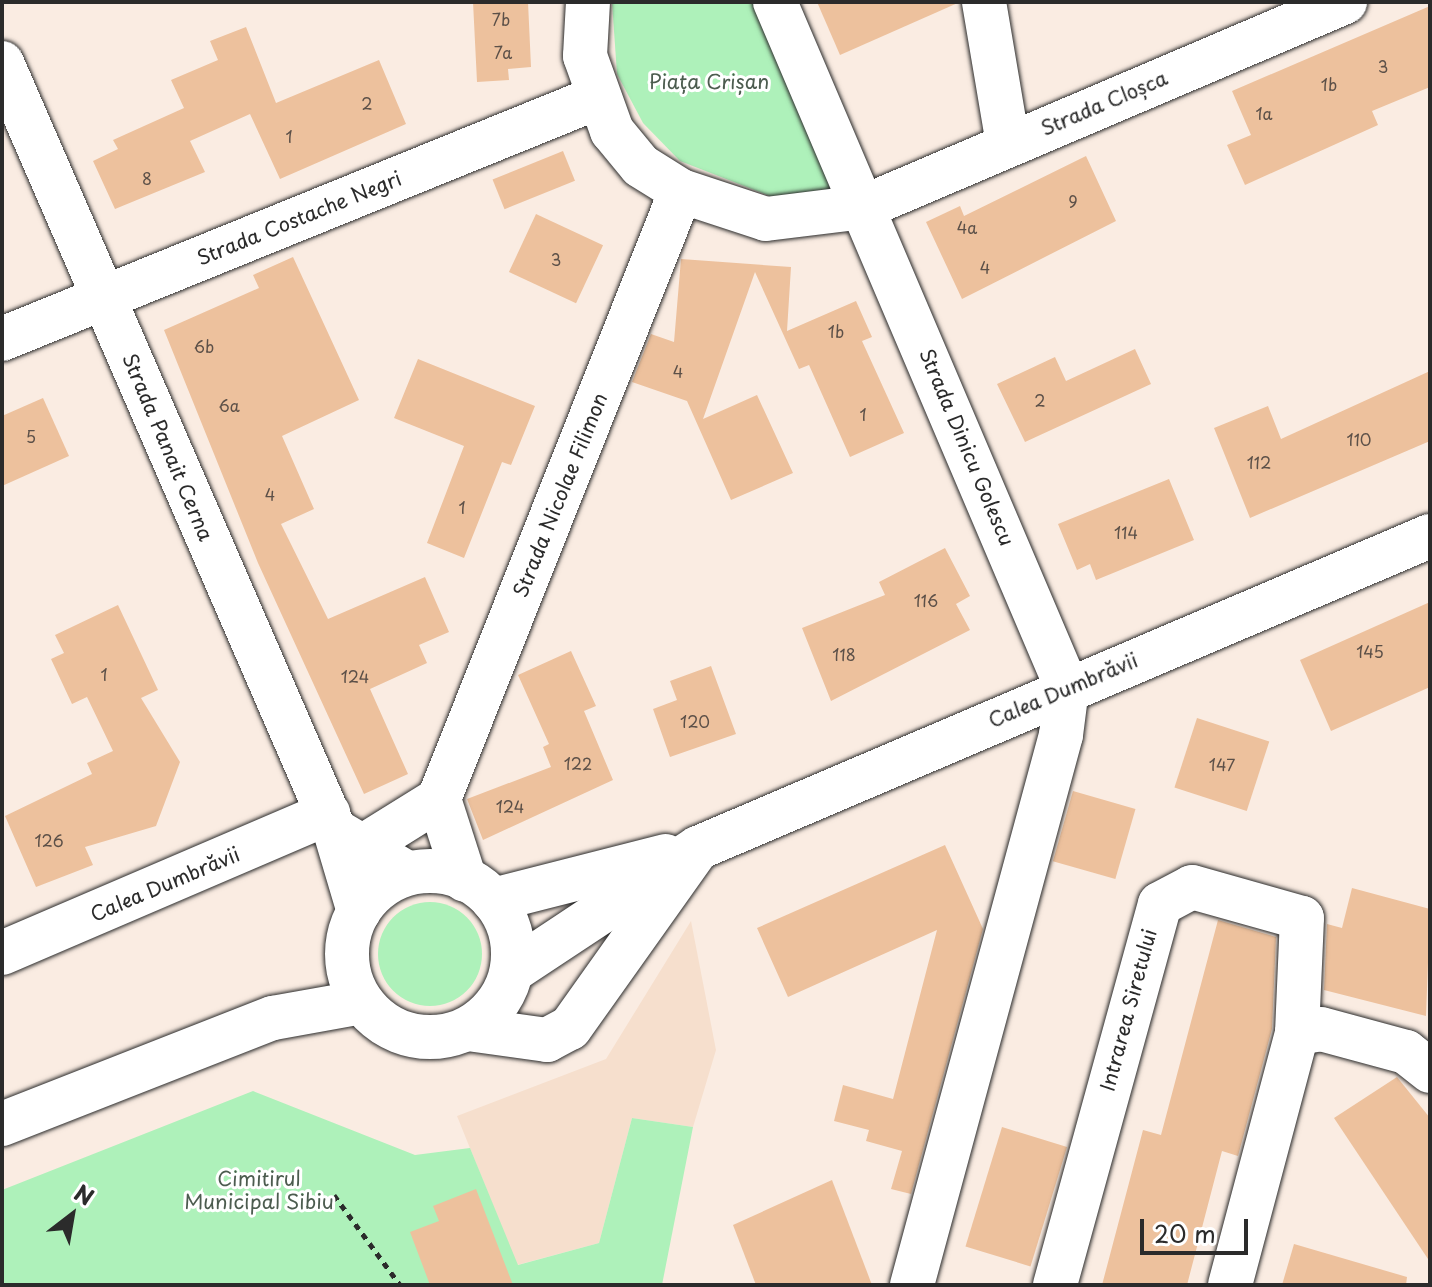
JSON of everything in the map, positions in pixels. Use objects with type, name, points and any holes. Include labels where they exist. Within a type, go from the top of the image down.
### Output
[{"type":"street","points":[[588,2],[585,56],[596,98],[641,166],[681,191],[766,219],[864,207],[775,2]]},
{"type":"street","points":[[984,2],[1008,144]]},
{"type":"street","name":"Strada Cloșca","points":[[864,207],[1345,2]]},
{"type":"street","name":"Strada Panait Cerna","points":[[2,63],[342,830],[359,912]]},
{"type":"street","name":"Strada Costache Negri","points":[[2,339],[103,295],[596,98]]},
{"type":"street","name":"Strada Nicolae Filimon","points":[[439,799],[681,191]]},
{"type":"street","name":"Strada Dinicu Golescu","points":[[864,207],[1067,688]]},
{"type":"street","name":"Calea Dumbrăvii","points":[[512,971],[698,848],[1067,688],[1430,536]]},
{"type":"street","points":[[912,1285],[1061,735],[1067,688]]},
{"type":"street","points":[[342,830],[439,799],[479,890],[513,945],[512,971],[497,1005],[468,1029]]},
{"type":"street","points":[[342,830],[407,873],[479,890]]},
{"type":"street","name":"Calea Dumbrăvii","points":[[2,953],[342,830]]},
{"type":"street","points":[[355,982],[412,1035],[468,1029],[547,1040],[570,1028],[698,848]]},
{"type":"street","name":"Calea Dumbrăvii","points":[[479,890],[698,848]]},
{"type":"street","points":[[355,982],[359,912],[407,873]]},
{"type":"street","name":"Intrarea Siretului","points":[[1055,1285],[1160,904],[1192,887],[1302,918],[1297,1033],[1230,1285]]},
{"type":"street","points":[[2,1124],[273,1018],[355,982]]},
{"type":"street","points":[[1297,1033],[1321,1029],[1406,1052],[1430,1071]]},
{"type":"path","points":[[334,1195],[400,1285]]},
{"type":"shaded area","points":[[691,921],[716,1050],[693,1127],[632,1118],[599,1243],[517,1265],[457,1116],[606,1059]]},
{"type":"green space","name":"Piața Crișan","points":[[612,2],[758,2],[846,193],[775,198],[680,161],[643,123],[617,74]]},
{"type":"green space","points":[[430,902],[450,906],[467,917],[478,934],[482,954],[478,974],[467,991],[450,1002],[430,1006],[410,1002],[393,991],[382,974],[378,954],[382,934],[393,917],[410,906]]},
{"type":"green space","name":"Cimitirul Municipal Sibiu","points":[[253,1091],[415,1155],[470,1148],[518,1265],[599,1243],[632,1118],[693,1127],[662,1285],[2,1285],[2,1190]]},
{"type":"building","points":[[473,2],[528,2],[531,67],[508,69],[509,80],[477,82]]},
{"type":"building","points":[[817,2],[960,2],[840,55]]},
{"type":"building","points":[[1430,6],[1430,87],[1372,111],[1378,125],[1245,185],[1227,145],[1251,135],[1232,91]]},
{"type":"building","points":[[246,27],[276,103],[379,60],[406,124],[280,179],[250,114],[190,141],[205,172],[115,209],[93,161],[118,149],[113,140],[184,108],[171,80],[218,60],[210,41]]},
{"type":"building","points":[[563,151],[575,181],[505,209],[493,179]]},
{"type":"building","points":[[1086,156],[1116,221],[962,299],[926,222],[960,206],[964,216]]},
{"type":"building","points":[[536,214],[603,245],[576,303],[509,272]]},
{"type":"building","points":[[293,257],[359,400],[282,436],[314,509],[281,524],[328,619],[425,577],[449,632],[419,645],[427,663],[370,689],[408,774],[364,794],[258,563],[164,330],[259,288],[253,275]]},
{"type":"building","points":[[681,259],[791,267],[787,331],[856,301],[872,337],[862,341],[904,433],[850,457],[809,365],[799,369],[755,272],[703,419],[757,395],[793,473],[731,500],[687,401],[632,382],[651,334],[674,342]]},
{"type":"building","points":[[1135,349],[1151,384],[1025,442],[997,384],[1055,357],[1066,381]]},
{"type":"building","points":[[418,359],[535,406],[511,465],[502,462],[464,558],[427,543],[464,446],[394,418]]},
{"type":"building","points":[[1430,371],[1430,441],[1250,518],[1214,428],[1268,406],[1281,439]]},
{"type":"building","points":[[43,398],[69,456],[2,486],[2,416]]},
{"type":"building","points":[[1169,479],[1194,540],[1096,580],[1090,564],[1077,570],[1058,524]]},
{"type":"building","points":[[945,548],[970,596],[956,604],[970,630],[831,701],[802,628],[885,595],[879,582]]},
{"type":"building","points":[[1430,602],[1430,687],[1331,731],[1300,660]]},
{"type":"building","points":[[118,605],[158,690],[141,698],[180,762],[156,826],[85,847],[93,865],[36,887],[5,816],[92,774],[87,763],[113,751],[87,697],[72,704],[51,659],[64,653],[55,635]]},
{"type":"building","points":[[571,651],[596,706],[584,711],[613,780],[483,840],[467,799],[551,767],[543,747],[549,744],[518,675]]},
{"type":"building","points":[[711,666],[736,734],[670,757],[653,709],[677,700],[670,681]]},
{"type":"building","points":[[1197,718],[1269,741],[1247,811],[1174,787]]},
{"type":"building","points":[[1073,791],[1135,809],[1115,879],[1053,861]]},
{"type":"building","points":[[945,845],[983,929],[911,1194],[891,1189],[902,1151],[866,1141],[869,1130],[834,1121],[843,1085],[893,1099],[937,930],[788,997],[757,928]]},
{"type":"building","points":[[1352,888],[1430,909],[1426,1016],[1324,990],[1327,924],[1342,928]]},
{"type":"building","points":[[1218,920],[1276,937],[1272,1029],[1238,1156],[1222,1151],[1187,1285],[1102,1285],[1143,1130],[1161,1135]]},
{"type":"building","points":[[1397,1077],[1430,1118],[1430,1262],[1334,1118]]},
{"type":"building","points":[[1002,1127],[1067,1147],[1030,1266],[965,1247]]},
{"type":"building","points":[[832,1180],[872,1285],[756,1285],[733,1225]]},
{"type":"building","points":[[476,1189],[513,1285],[430,1285],[410,1232],[439,1221],[433,1206]]},
{"type":"building","points":[[1294,1244],[1407,1277],[1406,1285],[1282,1285]]}]
